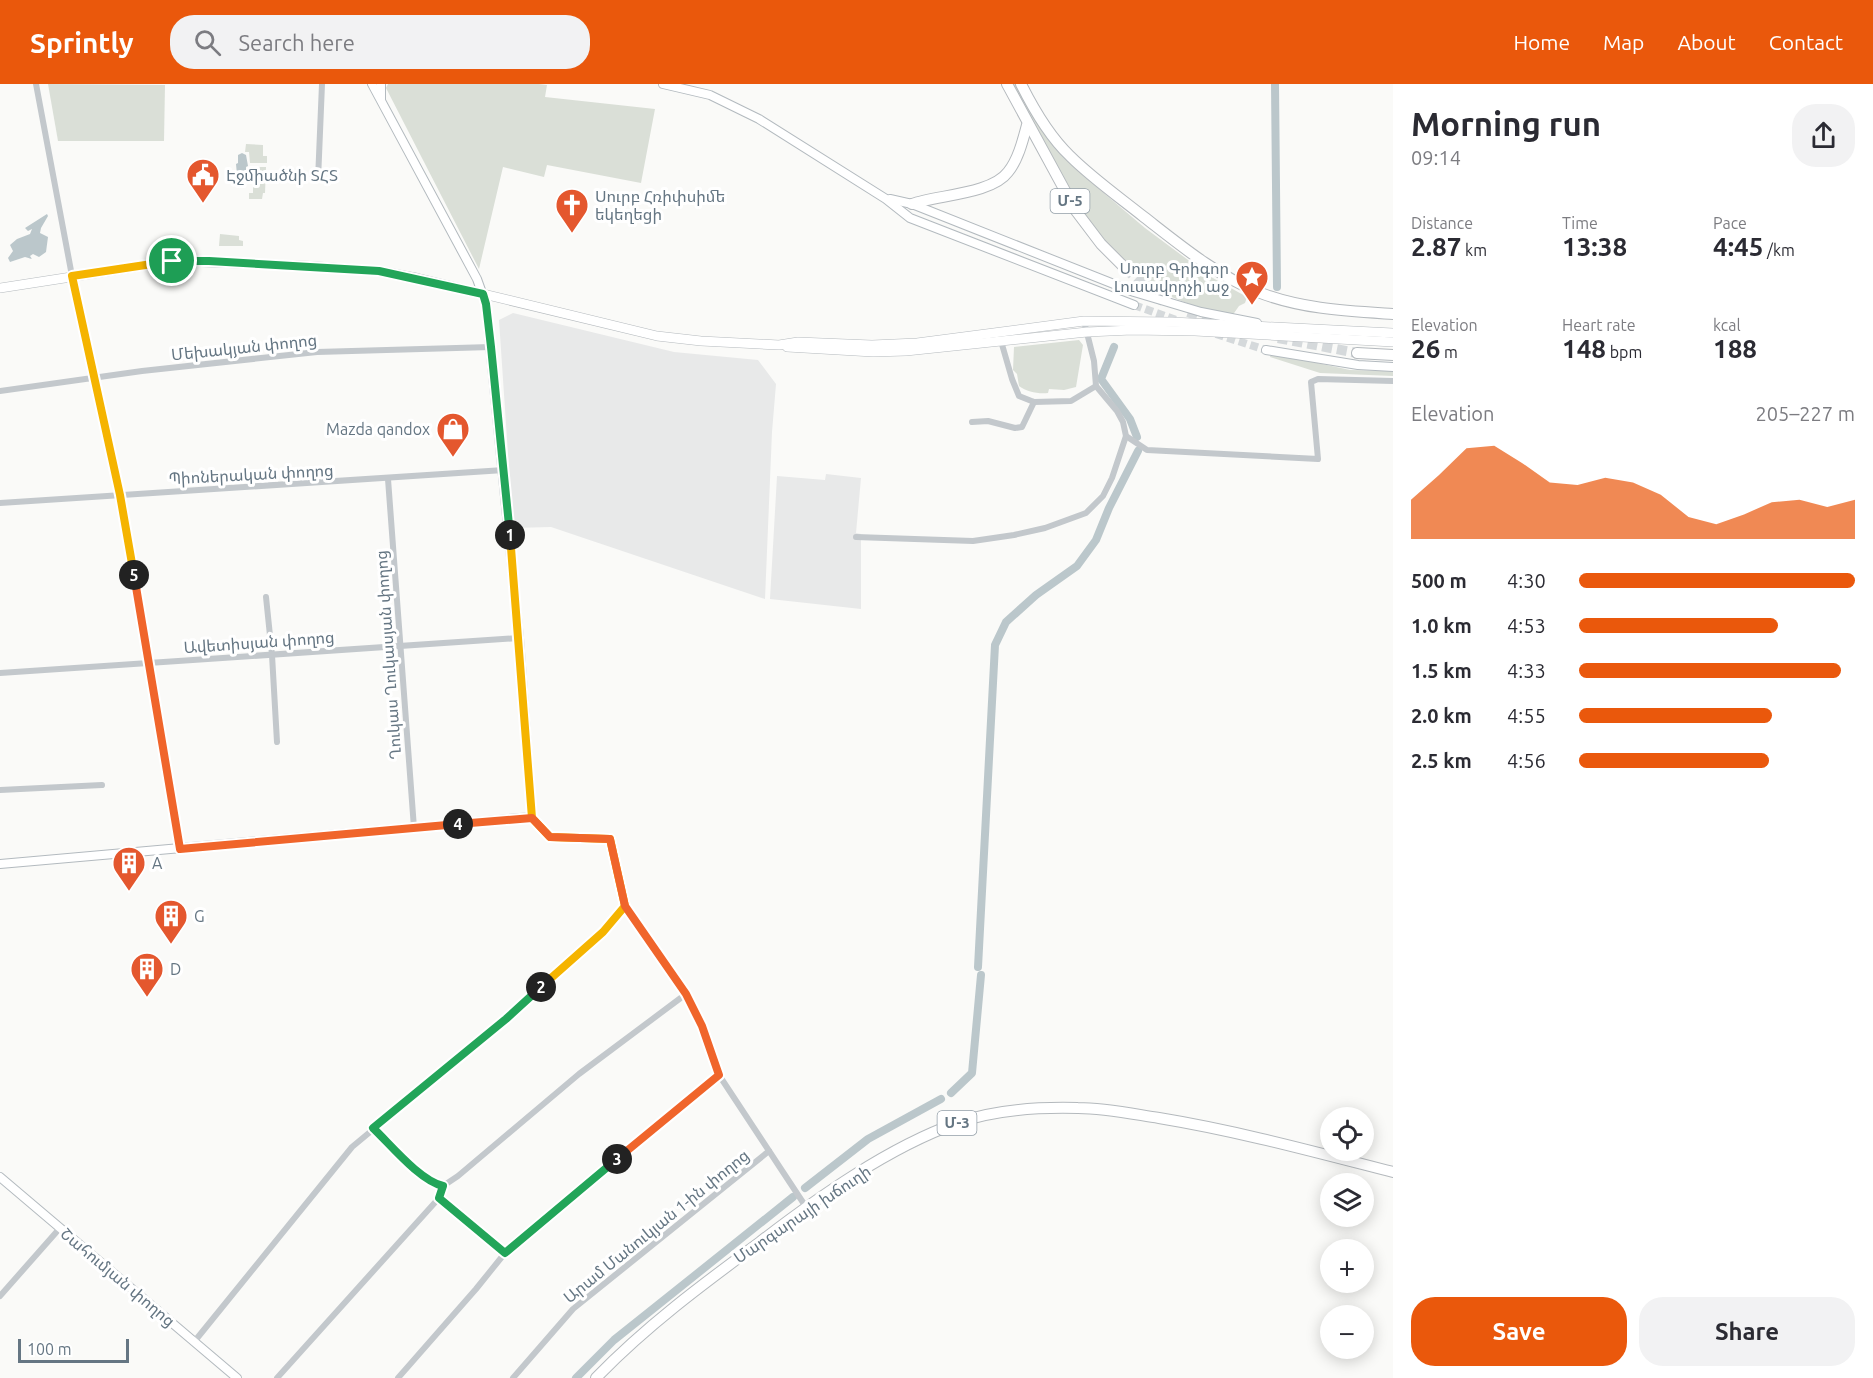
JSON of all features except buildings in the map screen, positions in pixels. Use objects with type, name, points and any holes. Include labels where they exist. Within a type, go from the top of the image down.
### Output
[{"type":"highway","name":"Մ-5","points":[[1007,84],[1076,211],[1101,244],[1125,268]]},
{"type":"highway","name":"Մ-5","points":[[1022,84],[1047,130],[1069,156],[1194,255],[1228,277],[1259,292],[1304,305],[1340,311],[1393,315]]},
{"type":"highway","points":[[912,204],[986,187],[1006,174],[1028,125]]},
{"type":"highway","points":[[1357,353],[1393,355]]},
{"type":"highway","name":"Մարգարայի խճուղի","points":[[596,1378],[709,1279],[806,1207],[858,1173],[930,1133],[960,1122],[1018,1110],[1079,1108],[1197,1124],[1393,1172]]},
{"type":"highway","points":[[610,1378],[612,1362]]},
{"type":"main road","points":[[0,288],[174,261],[209,261],[379,271],[657,336],[793,348],[873,352],[906,351],[1087,332],[1195,331],[1393,342]]},
{"type":"main road","points":[[779,345],[798,342],[917,344],[1084,321],[1393,333]]},
{"type":"street","points":[[36,84],[72,276],[120,495],[180,849]]},
{"type":"street","points":[[318,180],[322,84]]},
{"type":"street","points":[[372,84],[477,279],[486,304],[504,470],[532,818],[550,837],[610,839],[625,906],[686,994],[702,1026],[719,1075],[806,1207]]},
{"type":"street","points":[[381,84],[381,99]]},
{"type":"street","points":[[663,84],[710,95],[759,119],[886,199],[910,218],[1134,305]]},
{"type":"street","points":[[886,199],[912,204],[1134,292],[1201,312],[1273,327]]},
{"type":"street","points":[[856,537],[973,541],[1035,530],[1086,513],[1103,496],[1112,478],[1126,436],[1124,422],[1096,386],[1094,361],[1084,321]]},
{"type":"street","points":[[1001,341],[1019,396],[1034,402],[1071,401],[1096,386]]},
{"type":"street","name":"Մեխակյան փողոց","points":[[0,391],[142,370],[317,352],[491,347]]},
{"type":"street","points":[[1266,351],[1358,365],[1393,367]]},
{"type":"street","points":[[1126,436],[1147,450],[1318,459],[1311,382],[1318,379],[1393,381]]},
{"type":"street","points":[[972,422],[988,421],[1015,428],[1022,427],[1034,402]]},
{"type":"street","name":"Պիոներական փողոց","points":[[0,503],[504,470]]},
{"type":"street","name":"Ղուկաս Ղուկասյան փողոց","points":[[388,479],[414,828]]},
{"type":"street","points":[[266,597],[277,742]]},
{"type":"street","name":"Ավետիսյան փողոց","points":[[0,673],[519,638]]},
{"type":"street","points":[[0,790],[102,785]]},
{"type":"street","points":[[0,864],[532,818]]},
{"type":"street","points":[[194,1342],[352,1147],[506,1019],[603,932],[625,906]]},
{"type":"street","points":[[277,1378],[439,1198],[443,1186],[458,1176],[579,1074],[686,994]]},
{"type":"street","points":[[398,1378],[505,1253],[719,1075]]},
{"type":"street","points":[[373,1128],[413,1166],[435,1184],[443,1186]]},
{"type":"street","name":"Արամ Մանուկյան 1-ին փողոց","points":[[513,1378],[573,1309],[769,1151]]},
{"type":"street","name":"Շահումյան փողոց","points":[[0,1177],[237,1378]]},
{"type":"street","points":[[439,1198],[505,1253]]},
{"type":"street","points":[[0,1296],[60,1228]]},
{"type":"shaded area","points":[[48,84],[165,85],[164,141],[58,141]]},
{"type":"shaded area","points":[[388,84],[539,84],[547,85],[545,97],[655,109],[641,183],[547,165],[544,177],[503,167],[479,269],[386,88]]},
{"type":"shaded area","points":[[1011,84],[1018,84],[1060,150],[1092,183],[1145,228],[1211,277],[1247,297],[1245,303],[1239,306],[1232,316],[1212,311],[1164,293],[1133,272],[1112,250],[1073,196]]},
{"type":"shaded area","points":[[246,144],[263,145],[263,156],[267,156],[267,163],[250,163],[249,152],[245,152]]},
{"type":"shaded area","points":[[242,153],[246,155],[248,166],[246,175],[237,175],[238,155]]},
{"type":"shaded area","points":[[251,167],[266,167],[265,193],[262,199],[249,199],[249,193],[253,193],[253,180],[249,179]]},
{"type":"shaded area","points":[[47,214],[40,233],[48,237],[46,252],[39,257],[33,254],[30,256],[32,259],[25,257],[10,262],[8,258],[13,251],[10,245],[17,239],[30,234],[32,229],[28,231],[25,228]]},
{"type":"shaded area","points":[[220,234],[239,236],[239,240],[243,241],[243,246],[219,246]]},
{"type":"shaded area","points":[[513,313],[674,352],[758,360],[776,384],[765,599],[551,527],[513,528],[499,320]]},
{"type":"shaded area","points":[[1079,340],[1083,345],[1076,387],[1064,390],[1049,389],[1048,393],[1040,393],[1019,386],[1017,374],[1013,370],[1014,347]]},
{"type":"shaded area","points":[[1271,353],[1350,370],[1393,371],[1393,376],[1320,373],[1270,357]]},
{"type":"shaded area","points":[[826,474],[861,478],[856,533],[861,534],[861,609],[770,599],[777,476],[825,480]]},
{"type":"waterway","points":[[1275,84],[1277,287]]},
{"type":"waterway","points":[[1114,347],[1101,379],[1130,419],[1137,437]]},
{"type":"waterway","points":[[978,967],[995,645],[1006,622],[1036,595],[1077,566],[1096,540],[1109,508],[1138,451]]},
{"type":"waterway","points":[[951,1093],[972,1073],[981,975]]},
{"type":"waterway","points":[[805,1188],[868,1139],[941,1099]]},
{"type":"waterway","points":[[576,1378],[614,1340],[793,1197]]},
{"type":"tunnel","points":[[1125,268],[1163,301]]},
{"type":"tunnel","points":[[1134,305],[1179,321]]},
{"type":"tunnel","points":[[1188,312],[1222,324]]},
{"type":"tunnel","points":[[1216,334],[1266,350]]},
{"type":"tunnel","points":[[1278,338],[1357,353]]},
{"type":"place","name":"Էջմիածնի ՏՀՏ","points":[[203,204]]},
{"type":"place","name":"Սուրբ Հռիփսիմե եկեղեցի","points":[[572,234]]},
{"type":"place","name":"Սուրբ Գրիգոր Լուսավորչի աջ","points":[[1252,306]]},
{"type":"place","name":"Mazda qandox","points":[[453,458]]},
{"type":"place","name":"A","points":[[129,892]]},
{"type":"place","name":"G","points":[[171,945]]},
{"type":"place","name":"D","points":[[147,998]]},
{"type":"route","points":[[172,261],[72,276],[120,495],[180,849],[532,818],[550,837],[610,839],[625,906],[686,994],[702,1026],[719,1075],[505,1253],[439,1198],[443,1186],[435,1184],[413,1166],[373,1128],[506,1019],[603,932],[625,906],[610,839],[550,837],[532,818],[504,470],[483,294],[379,271],[172,261]]}]
